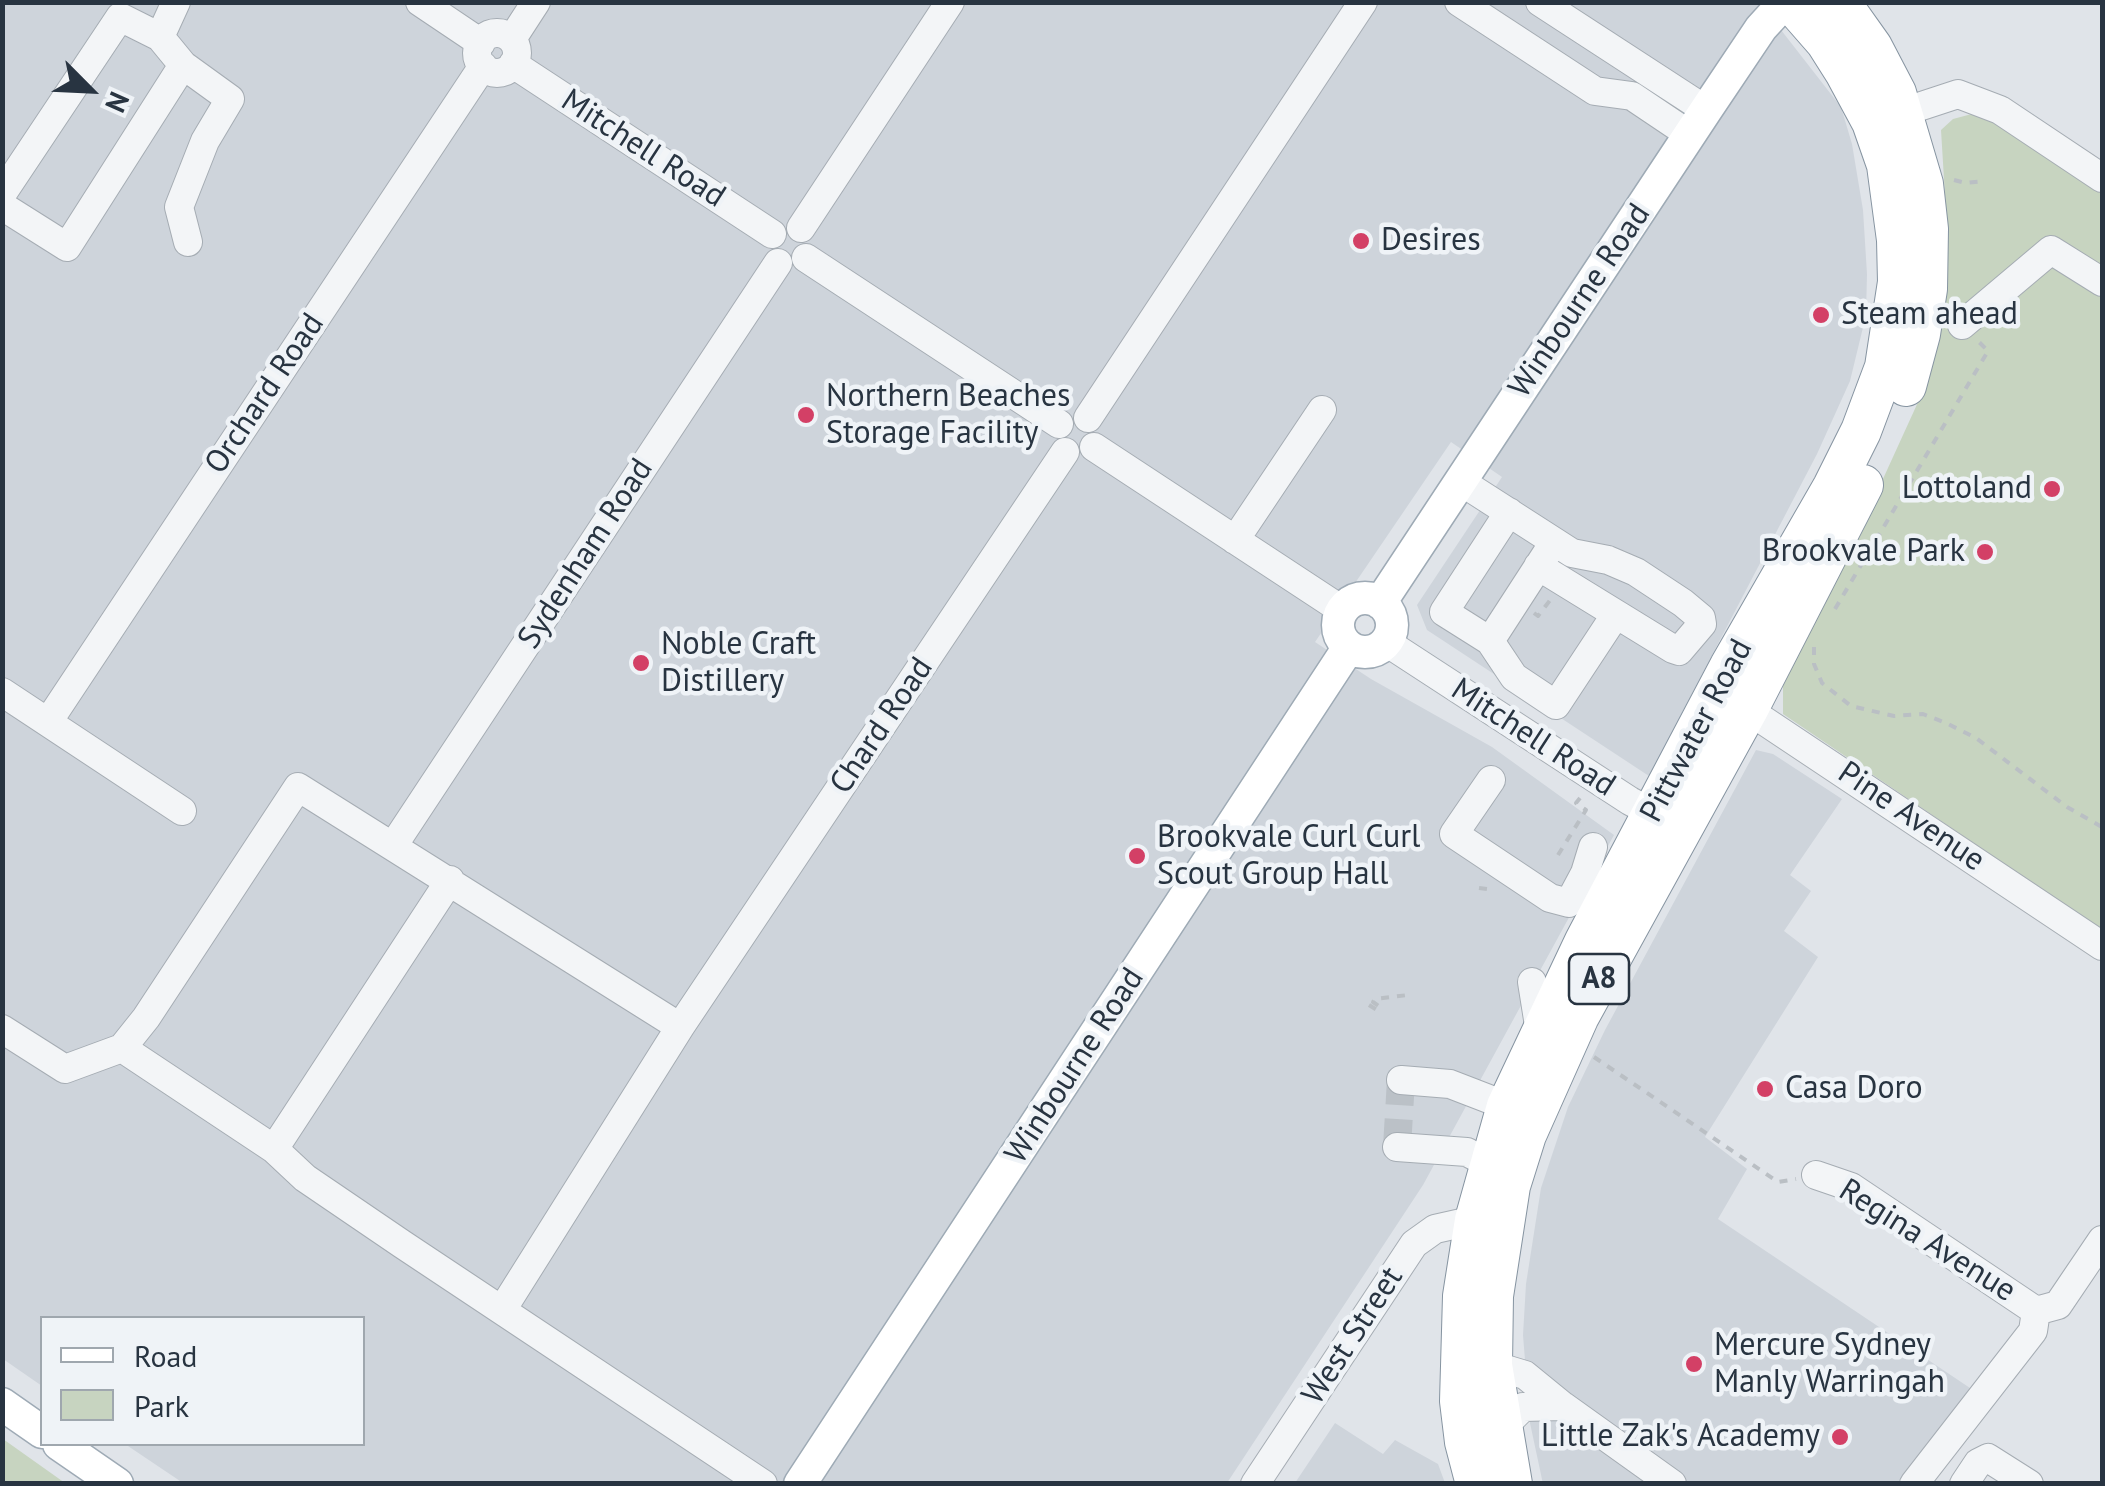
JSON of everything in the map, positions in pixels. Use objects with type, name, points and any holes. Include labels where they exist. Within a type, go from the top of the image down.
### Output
[{"type":"highway","name":"Pittwater Road","points":[[1476,1484],[1460,1401],[1463,1296],[1475,1220],[1507,1106],[1554,1036],[1733,700],[1888,438],[1920,334],[1929,260],[1922,184],[1887,117],[1788,2]]},
{"type":"highway","name":"Pittwater Road","points":[[1840,2],[1872,47],[1887,117]]},
{"type":"highway","name":"Pittwater Road","points":[[1512,1484],[1492,1365],[1494,1296],[1510,1186],[1554,1036]]},
{"type":"highway","points":[[1460,1401],[1492,1365]]},
{"type":"main road","name":"Winbourne Road","points":[[1380,602],[1698,122],[1762,28],[1788,2]]},
{"type":"main road","points":[[1355,600],[1380,602],[1392,625],[1386,642],[1369,652],[1350,647],[1340,634],[1342,610],[1355,600]]},
{"type":"main road","name":"Winbourne Road","points":[[800,1484],[1350,647]]},
{"type":"main road","points":[[2,1404],[40,1431]]},
{"type":"main road","points":[[62,1446],[117,1484]]},
{"type":"street","points":[[160,38],[176,2]]},
{"type":"street","points":[[420,2],[482,55],[495,34],[513,52],[536,2]]},
{"type":"street","points":[[800,228],[950,2]]},
{"type":"street","points":[[1088,418],[1363,2]]},
{"type":"street","points":[[1459,2],[1595,91],[1632,96],[1660,114],[1698,122]]},
{"type":"street","points":[[1540,2],[1675,90],[1698,122]]},
{"type":"street","points":[[2,194],[120,17],[160,38],[183,64],[230,99],[205,142],[179,208],[188,242]]},
{"type":"street","points":[[1542,57],[1567,20]]},
{"type":"street","name":"Mitchell Road","points":[[513,52],[772,234]]},
{"type":"street","name":"Orchard Road","points":[[48,722],[482,55]]},
{"type":"street","points":[[2,206],[66,247],[183,64]]},
{"type":"street","points":[[1660,114],[1675,90]]},
{"type":"street","points":[[1887,117],[1958,94],[2000,110],[2102,178]]},
{"type":"street","points":[[792,260],[809,241],[800,228],[785,225],[772,234],[769,250],[792,260],[1059,424]]},
{"type":"street","points":[[1962,325],[2051,250],[2102,282]]},
{"type":"street","name":"Sydenham Road","points":[[393,846],[792,260]]},
{"type":"street","points":[[1235,540],[1322,410]]},
{"type":"street","points":[[1074,415],[1088,418],[1097,430],[1094,447],[1080,456],[1065,452],[1056,440],[1059,424],[1074,415]]},
{"type":"street","points":[[1094,447],[1342,610]]},
{"type":"street","name":"Chard Road","points":[[502,1310],[680,1027],[1065,452]]},
{"type":"street","points":[[1460,481],[1509,512],[1616,614],[1680,650],[1702,624],[1683,602],[1636,572],[1608,560],[1555,554]]},
{"type":"street","points":[[1509,512],[1444,612],[1490,641],[1514,678],[1556,705],[1616,614]]},
{"type":"street","points":[[1490,641],[1555,554]]},
{"type":"street","name":"Mitchell Road","points":[[1386,642],[1667,821]]},
{"type":"street","points":[[2,692],[182,811]]},
{"type":"street","name":"Pine Avenue","points":[[1733,700],[2102,946]]},
{"type":"street","points":[[1491,780],[1454,834],[1550,898],[1568,904],[1594,847]]},
{"type":"street","points":[[2,1029],[65,1069],[122,1048],[146,1018],[298,787],[680,1027]]},
{"type":"street","points":[[274,1149],[450,880]]},
{"type":"street","points":[[1532,982],[1554,1036]]},
{"type":"street","points":[[122,1048],[274,1149],[305,1178],[763,1484]]},
{"type":"street","points":[[1401,1080],[1450,1084],[1507,1106]]},
{"type":"street","points":[[1397,1146],[1467,1152],[1488,1164]]},
{"type":"street","name":"Regina Avenue","points":[[1816,1175],[1851,1187],[2036,1311]]},
{"type":"street","name":"West Street","points":[[1255,1484],[1414,1244],[1435,1229],[1475,1220]]},
{"type":"street","points":[[1914,1484],[2033,1330],[2036,1311],[2058,1305],[2102,1240]]},
{"type":"street","points":[[1492,1365],[1525,1375],[1672,1484]]},
{"type":"street","points":[[1502,1428],[1523,1407],[1563,1406]]},
{"type":"street","points":[[1964,1484],[1978,1463],[1988,1458],[2029,1484]]},
{"type":"path","points":[[1832,613],[1988,351],[1962,325]]},
{"type":"path","points":[[1814,644],[1814,664],[1822,683],[1851,706],[1894,716],[1922,714],[1946,723],[1976,738],[2067,806],[2102,826]]},
{"type":"path","points":[[1558,855],[1586,810],[1576,803],[1580,798]]},
{"type":"path","points":[[1396,996],[1375,998],[1373,1002],[1380,1007],[1377,1010],[1370,1004],[1375,997],[1396,996],[1407,996]]},
{"type":"path","points":[[1554,1036],[1778,1182],[1816,1175]]},
{"type":"shaded area","points":[[3,3],[1760,3],[1841,107],[1852,144],[1863,210],[1867,274],[1866,315],[1850,381],[1817,454],[1649,776],[1427,630],[1417,605],[1502,477],[1451,442],[1315,642],[1371,679],[1492,747],[1614,835],[1423,1185],[1227,1483],[183,1483],[128,1446],[365,1446],[365,1316],[40,1316],[40,1385],[3,1359]]},
{"type":"shaded area","points":[[1756,750],[1773,754],[1842,799],[1790,875],[1811,891],[1784,931],[1818,957],[1705,1137],[1747,1169],[1718,1219],[1970,1388],[1906,1483],[1543,1484],[1530,1423],[1523,1335],[1526,1284],[1541,1188],[1568,1107],[1605,1030]]},
{"type":"shaded area","points":[[1335,1423],[1383,1454],[1395,1440],[1438,1464],[1445,1483],[1295,1483]]},
{"type":"green space","name":"Brookvale Park","points":[[1983,111],[2102,189],[2102,930],[1783,714],[1783,674],[1872,503],[1924,389],[1947,228],[1941,130],[1953,119]]},
{"type":"green space","points":[[3,1439],[65,1483],[3,1483]]},
{"type":"tunnel","points":[[1397,1147],[1401,1080]]},
{"type":"place","name":"Desires","points":[[1361,241]]},
{"type":"place","name":"Steam ahead","points":[[1821,315]]},
{"type":"place","name":"Northern Beaches Storage Facility","points":[[806,415]]},
{"type":"place","name":"Lottoland","points":[[2052,489]]},
{"type":"place","name":"Brookvale Park","points":[[1985,552]]},
{"type":"place","name":"Noble Craft Distillery","points":[[641,663]]},
{"type":"place","name":"Brookvale Curl Curl Scout Group Hall","points":[[1137,856]]},
{"type":"place","name":"Casa Doro","points":[[1765,1089]]},
{"type":"place","name":"Mercure Sydney Manly Warringah","points":[[1694,1364]]},
{"type":"place","name":"Little Zak's Academy","points":[[1840,1437]]}]
